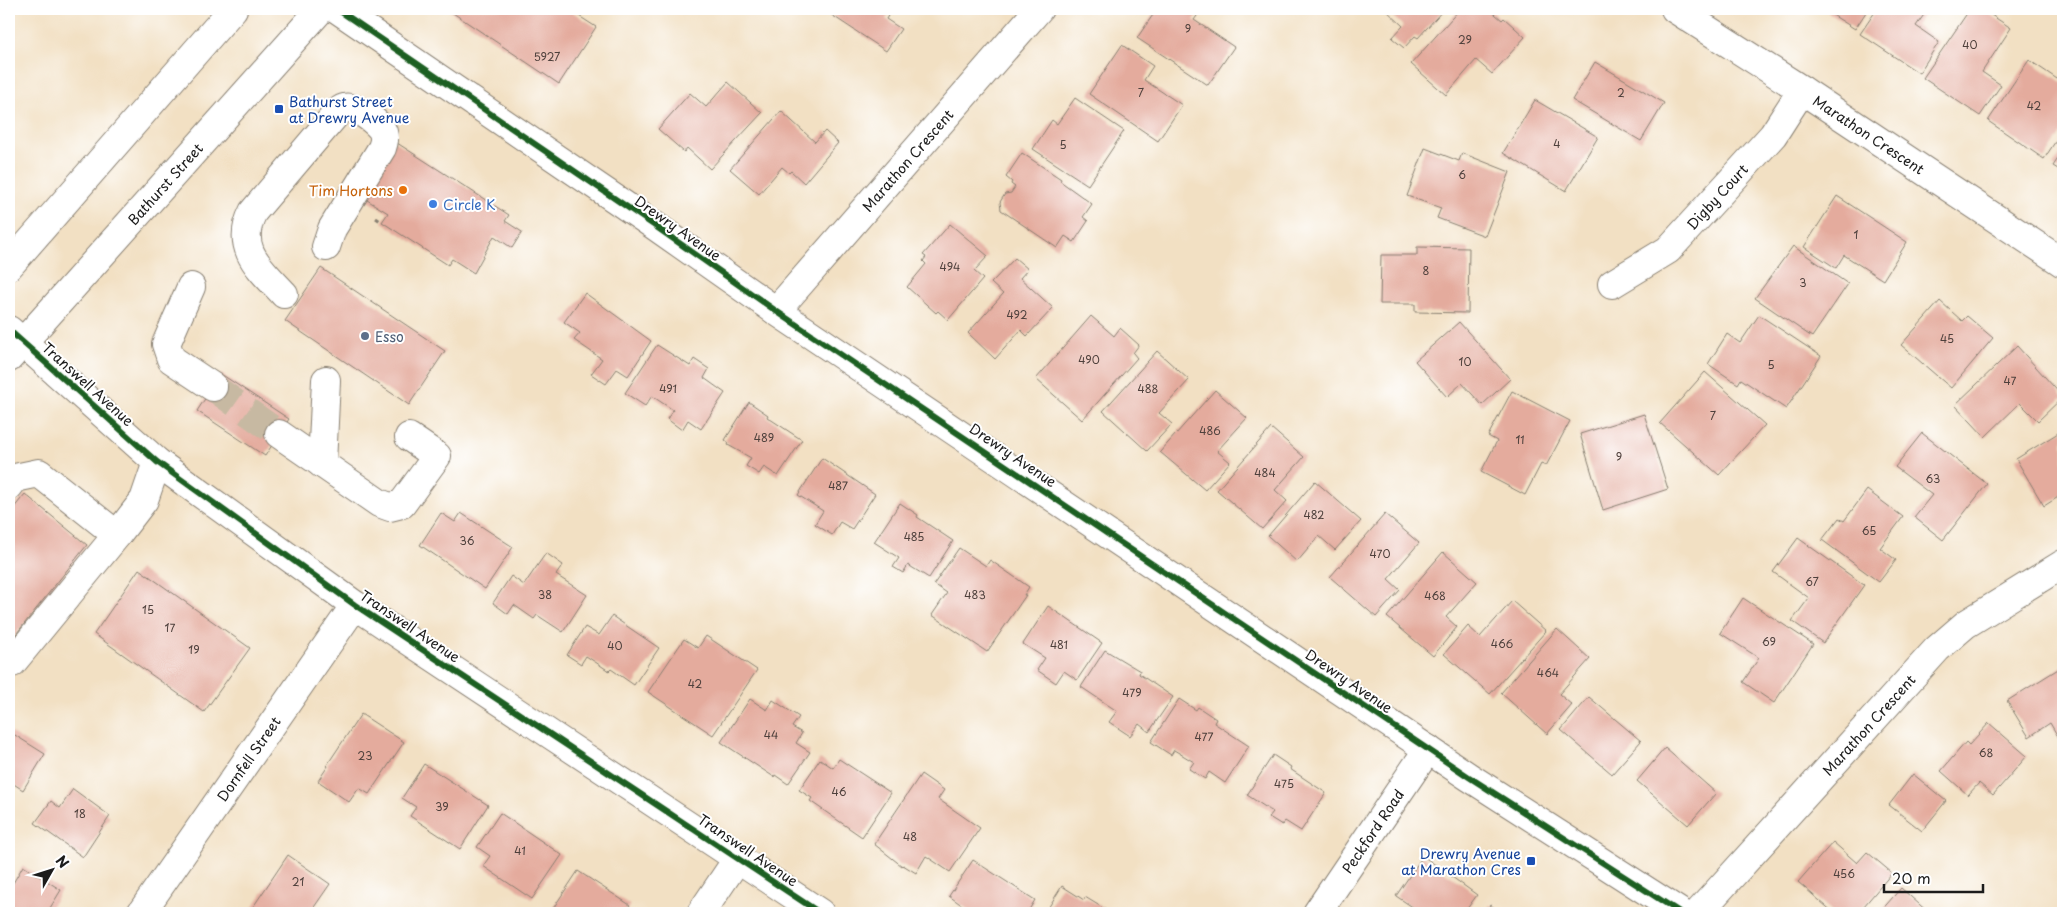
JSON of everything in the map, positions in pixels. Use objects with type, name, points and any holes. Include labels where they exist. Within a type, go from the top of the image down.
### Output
[{"type":"street","points":[[9,266],[233,9]]},
{"type":"street","name":"Bathurst Street","points":[[13,344],[321,9]]},
{"type":"street","name":"Drewry Avenue","points":[[337,9],[776,311],[1428,749],[1681,913]]},
{"type":"street","name":"Marathon Crescent","points":[[776,311],[1039,9]]},
{"type":"street","name":"Marathon Crescent","points":[[1675,9],[1802,90],[2063,263]]},
{"type":"street","name":"Digby Court","points":[[1612,284],[1668,250],[1773,135],[1802,90]]},
{"type":"street","points":[[284,294],[253,261],[248,247],[246,230],[248,220],[252,212],[337,113],[345,107],[354,108],[378,124],[385,139],[378,156],[332,229],[326,247]]},
{"type":"street","points":[[191,287],[166,344],[171,359],[213,387]]},
{"type":"street","name":"Transwell Avenue","points":[[13,344],[157,462],[355,605],[820,913]]},
{"type":"street","points":[[322,464],[326,380]]},
{"type":"street","points":[[279,434],[379,503],[390,506],[402,504],[437,456],[409,437]]},
{"type":"street","points":[[9,660],[12,662],[144,500],[157,462]]},
{"type":"street","points":[[9,486],[15,478],[39,473],[117,535]]},
{"type":"street","name":"Marathon Crescent","points":[[1698,913],[1937,649],[1966,624],[2063,564]]},
{"type":"street","name":"Dornfell Street","points":[[141,913],[355,605]]},
{"type":"street","name":"Peckford Road","points":[[1317,913],[1428,749]]},
{"type":"street","points":[[701,913],[738,858]]},
{"type":"building","points":[[447,9],[568,9],[596,27],[559,84]]},
{"type":"building","points":[[825,9],[892,9],[886,19],[901,29],[886,51]]},
{"type":"building","points":[[1157,9],[1202,9],[1194,20],[1234,47],[1208,85],[1137,38]]},
{"type":"building","points":[[1385,9],[1444,9],[1418,38],[1415,36],[1404,48],[1392,38],[1403,26]]},
{"type":"building","points":[[1460,9],[1489,9],[1502,20],[1504,18],[1525,37],[1492,74],[1476,60],[1446,95],[1411,64]]},
{"type":"building","points":[[1823,9],[1868,9],[1855,29]]},
{"type":"building","points":[[1877,9],[1928,9],[1916,26],[1939,42],[1919,73],[1860,34]]},
{"type":"building","points":[[1970,9],[1982,9],[2011,28],[1982,72],[2001,85],[1980,116],[1923,78]]},
{"type":"building","points":[[1122,45],[1153,66],[1144,80],[1182,105],[1158,141],[1089,94]]},
{"type":"building","points":[[2029,60],[2063,83],[2063,130],[2044,159],[1988,121]]},
{"type":"building","points":[[1595,62],[1664,103],[1641,141],[1572,100]]},
{"type":"building","points":[[728,82],[762,113],[710,169],[687,148],[684,152],[658,129],[690,93],[706,107]]},
{"type":"building","points":[[1075,98],[1124,131],[1088,185],[1033,149],[1052,120],[1057,124]]},
{"type":"building","points":[[1535,100],[1598,137],[1566,191],[1503,153]]},
{"type":"building","points":[[781,111],[815,142],[825,131],[838,143],[804,183],[791,171],[789,173],[782,167],[759,194],[730,169]]},
{"type":"building","name":"Circle K","points":[[394,141],[509,215],[505,221],[522,232],[512,248],[494,236],[474,273],[452,259],[448,265],[382,222],[388,213],[359,195]]},
{"type":"building","points":[[1425,148],[1459,161],[1462,153],[1510,172],[1485,236],[1437,218],[1441,208],[1407,196]]},
{"type":"building","points":[[2063,151],[2063,172],[2053,166]]},
{"type":"building","points":[[1022,153],[1061,179],[1060,181],[1092,204],[1083,217],[1088,221],[1074,242],[1065,236],[1057,248],[1001,210],[1000,202],[1005,194],[1011,193],[1015,187],[1006,177]]},
{"type":"building","points":[[1837,196],[1907,242],[1883,280],[1844,255],[1836,268],[1804,247]]},
{"type":"building","points":[[950,224],[988,256],[974,271],[983,279],[948,320],[938,311],[936,313],[907,287],[926,264],[923,261],[926,257],[923,255]]},
{"type":"building","points":[[1793,246],[1848,284],[1812,337],[1755,298]]},
{"type":"building","points":[[1417,247],[1469,248],[1468,313],[1415,312],[1415,304],[1380,304],[1381,255],[1417,255]]},
{"type":"building","points":[[1015,258],[1028,269],[1020,278],[1053,308],[1027,336],[1021,330],[995,359],[968,333],[1003,294],[991,283]]},
{"type":"building","name":"Esso","points":[[321,268],[445,351],[409,405],[285,321]]},
{"type":"building","points":[[585,293],[651,341],[628,376],[617,369],[606,384],[591,374],[602,359],[574,340],[580,333],[564,322]]},
{"type":"building","points":[[1940,301],[1962,321],[1967,316],[1993,338],[1951,388],[1901,345]]},
{"type":"building","points":[[1759,315],[1821,356],[1786,409],[1741,379],[1738,384],[1708,364],[1727,334],[1740,343]]},
{"type":"building","points":[[1091,316],[1114,336],[1120,328],[1139,345],[1133,353],[1137,358],[1082,420],[1036,379]]},
{"type":"building","points":[[1459,322],[1510,379],[1482,405],[1462,383],[1447,397],[1415,361]]},
{"type":"building","points":[[657,345],[690,366],[694,359],[709,369],[704,378],[725,393],[701,429],[688,420],[682,430],[667,419],[673,410],[652,396],[645,406],[625,393]]},
{"type":"building","points":[[2017,346],[2063,397],[2038,421],[2020,403],[1985,437],[1955,405]]},
{"type":"building","points":[[1157,351],[1189,380],[1159,413],[1172,424],[1147,451],[1103,411]]},
{"type":"building","points":[[1705,372],[1765,425],[1719,475],[1660,423]]},
{"type":"building","points":[[221,374],[289,419],[265,456],[197,411]]},
{"type":"building","points":[[1215,390],[1247,418],[1217,451],[1230,462],[1205,490],[1160,452]]},
{"type":"building","points":[[1512,391],[1570,421],[1546,466],[1541,464],[1525,495],[1481,472],[1497,441],[1488,436]]},
{"type":"building","points":[[749,402],[768,415],[767,417],[802,440],[778,476],[764,467],[759,474],[746,466],[751,458],[728,445],[729,443],[725,440]]},
{"type":"building","points":[[1644,414],[1668,489],[1603,510],[1580,434]]},
{"type":"building","points":[[1271,428],[1304,457],[1275,490],[1287,501],[1262,529],[1217,490]]},
{"type":"building","points":[[2063,430],[2063,494],[2044,506],[2016,459]]},
{"type":"building","points":[[1922,433],[1987,484],[1943,540],[1914,517],[1932,495],[1895,467]]},
{"type":"building","points":[[822,458],[875,494],[852,529],[840,522],[832,535],[815,524],[823,511],[798,495]]},
{"type":"building","points":[[1315,481],[1361,521],[1335,550],[1319,536],[1297,562],[1268,536]]},
{"type":"building","points":[[1867,490],[1903,517],[1880,548],[1896,560],[1879,582],[1822,540],[1839,518],[1844,521]]},
{"type":"building","points":[[25,494],[87,545],[9,643],[9,514]]},
{"type":"building","points":[[900,503],[953,541],[929,578],[908,565],[903,573],[893,567],[899,558],[874,542]]},
{"type":"building","points":[[441,513],[455,522],[461,513],[513,547],[485,589],[420,545]]},
{"type":"building","points":[[1385,514],[1419,543],[1388,579],[1400,590],[1376,617],[1330,577]]},
{"type":"building","points":[[1798,538],[1864,585],[1823,643],[1792,621],[1809,598],[1773,572]]},
{"type":"building","points":[[959,548],[986,566],[990,560],[1029,587],[1024,595],[1026,595],[987,652],[932,615],[947,593],[934,584]]},
{"type":"building","points":[[1443,552],[1477,582],[1446,617],[1457,627],[1433,656],[1387,617]]},
{"type":"building","points":[[546,553],[563,565],[556,575],[587,595],[563,632],[537,615],[534,619],[514,605],[508,614],[493,603],[511,576],[524,585]]},
{"type":"building","points":[[139,569],[250,648],[204,712],[94,634]]},
{"type":"building","points":[[1743,598],[1813,644],[1774,703],[1743,682],[1759,658],[1720,633]]},
{"type":"building","points":[[1512,601],[1546,631],[1490,694],[1444,654],[1468,626],[1480,637]]},
{"type":"building","points":[[1048,606],[1102,643],[1077,680],[1064,671],[1056,683],[1037,670],[1045,658],[1023,644]]},
{"type":"building","points":[[612,616],[659,648],[634,685],[611,669],[609,671],[586,656],[581,664],[567,655],[585,627],[599,635]]},
{"type":"building","points":[[1557,629],[1590,659],[1559,694],[1572,705],[1547,734],[1501,693]]},
{"type":"building","points":[[706,636],[757,670],[713,735],[648,692],[684,639],[698,648]]},
{"type":"building","points":[[1105,650],[1140,671],[1139,674],[1173,697],[1149,732],[1139,724],[1130,736],[1109,722],[1117,711],[1081,687]]},
{"type":"building","points":[[2063,666],[2063,745],[2050,723],[2029,737],[2007,701]]},
{"type":"building","points":[[1589,697],[1641,741],[1612,774],[1561,730]]},
{"type":"building","points":[[750,699],[767,710],[773,700],[799,717],[792,727],[802,733],[796,743],[810,752],[788,784],[775,775],[774,777],[721,742]]},
{"type":"building","points":[[1179,699],[1196,710],[1198,707],[1216,719],[1214,723],[1249,746],[1225,783],[1209,772],[1205,779],[1189,769],[1194,762],[1174,750],[1171,755],[1151,742]]},
{"type":"building","points":[[361,714],[404,742],[369,794],[359,788],[349,802],[318,781]]},
{"type":"building","points":[[1989,723],[2027,756],[1993,795],[1979,783],[1968,795],[1941,771],[1966,742],[1969,745]]},
{"type":"building","points":[[10,732],[45,754],[23,790],[9,781]]},
{"type":"building","points":[[1665,748],[1716,793],[1688,825],[1637,781]]},
{"type":"building","points":[[1273,755],[1326,793],[1301,831],[1285,821],[1282,825],[1269,817],[1273,812],[1247,795]]},
{"type":"building","points":[[820,759],[833,768],[839,759],[891,793],[862,837],[810,801],[812,798],[799,790]]},
{"type":"building","points":[[424,764],[488,805],[460,849],[410,816],[416,807],[402,798]]},
{"type":"building","points":[[921,774],[944,790],[938,799],[980,828],[950,872],[926,856],[916,873],[902,866],[874,844]]},
{"type":"building","points":[[1913,774],[1946,801],[1922,831],[1889,805]]},
{"type":"building","points":[[73,789],[110,816],[83,857],[35,823],[51,801],[60,808]]},
{"type":"building","points":[[500,813],[562,855],[532,899],[483,866],[490,856],[477,847]]},
{"type":"building","points":[[1833,842],[1857,863],[1867,852],[1892,873],[1858,913],[1834,913],[1798,882]]},
{"type":"building","points":[[288,855],[330,884],[310,913],[249,913]]},
{"type":"building","points":[[1423,856],[1477,895],[1464,913],[1419,913],[1396,896]]},
{"type":"building","points":[[973,860],[1035,900],[1027,913],[973,913],[949,896]]},
{"type":"building","points":[[23,866],[61,890],[47,913],[9,913],[9,890]]},
{"type":"building","points":[[578,871],[630,905],[625,913],[550,913]]},
{"type":"building","points":[[1062,886],[1084,900],[1085,897],[1108,911],[1107,913],[1045,913]]},
{"type":"building","points":[[1901,888],[1929,913],[1879,913]]},
{"type":"building","points":[[1490,905],[1503,913],[1485,913]]},
{"type":"tunnel","points":[[213,387],[279,434]]},
{"type":"cycle path","points":[[337,9],[776,311],[1469,777],[1681,913]]},
{"type":"cycle path","points":[[9,330],[157,462],[355,605],[820,913]]},
{"type":"place","name":"Bathurst Street at Drewry Avenue","points":[[279,109]]},
{"type":"place","name":"Tim Hortons","points":[[403,190]]},
{"type":"place","name":"Circle K","points":[[433,204]]},
{"type":"place","name":"Esso","points":[[365,336]]},
{"type":"place","name":"Drewry Avenue at Marathon Cres","points":[[1531,861]]}]
